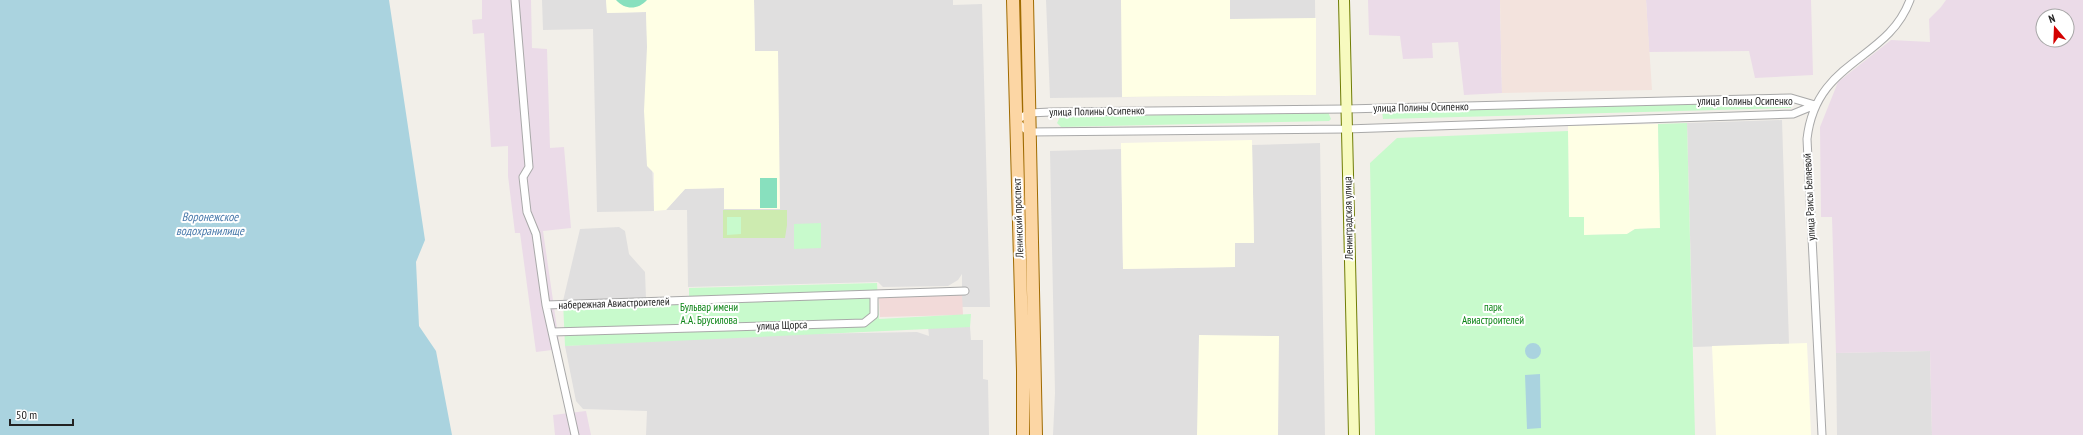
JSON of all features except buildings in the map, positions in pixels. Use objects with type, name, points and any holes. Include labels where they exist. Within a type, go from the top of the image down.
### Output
[{"type":"main road","name":"Ленинский проспект","points":[[1013,0],[1015,122],[1023,371],[1023,435]]},
{"type":"main road","name":"Ленинский проспект","points":[[1027,0],[1036,435]]},
{"type":"main road","name":"Ленинградская улица","points":[[1344,0],[1354,435]]},
{"type":"street","name":"набережная Авиастроителей","points":[[515,0],[529,167],[524,178],[527,212],[536,234],[546,305],[576,435]]},
{"type":"street","name":"улица Раисы Беляевой","points":[[1822,435],[1807,139],[1809,120],[1815,105],[1824,90],[1834,78],[1890,32],[1905,14],[1910,0]]},
{"type":"street","name":"улица Полины Осипенко","points":[[1029,113],[1346,109],[1791,98],[1815,105]]},
{"type":"street","name":"улица Полины Осипенко","points":[[1029,132],[1346,129],[1793,114],[1815,105]]},
{"type":"street","points":[[1029,113],[1015,122],[1029,132]]},
{"type":"street","points":[[874,296],[882,294],[965,291]]},
{"type":"street","name":"набережная Авиастроителей","points":[[546,305],[874,296]]},
{"type":"street","name":"улица Щорса","points":[[552,332],[864,323],[874,315],[874,296]]},
{"type":"shaded area","points":[[482,0],[531,0],[532,48],[547,49],[550,148],[564,147],[571,228],[543,231],[560,349],[536,352],[520,233],[515,233],[508,176],[508,146],[491,147],[484,33],[473,34],[472,20],[482,19]]},
{"type":"shaded area","points":[[542,0],[606,0],[607,13],[646,12],[654,211],[597,212],[593,29],[543,30]]},
{"type":"shaded area","points":[[606,0],[754,0],[755,51],[778,51],[780,209],[724,209],[724,188],[685,189],[666,210],[654,211],[654,173],[647,166],[644,111],[647,47],[646,12],[607,13]]},
{"type":"shaded area","points":[[754,0],[953,0],[953,5],[982,4],[990,307],[962,307],[962,274],[958,280],[948,286],[883,287],[878,282],[688,287],[687,210],[666,210],[685,189],[724,188],[725,209],[778,51],[755,51]]},
{"type":"shaded area","points":[[1046,0],[1315,0],[1316,95],[1050,98]]},
{"type":"shaded area","points":[[1121,0],[1230,0],[1230,19],[1316,18],[1316,95],[1122,97]]},
{"type":"shaded area","points":[[1368,0],[1500,0],[1502,93],[1464,95],[1458,42],[1432,43],[1433,58],[1403,59],[1400,36],[1369,35]]},
{"type":"shaded area","points":[[1500,0],[1646,0],[1652,90],[1502,93]]},
{"type":"shaded area","points":[[1646,0],[1811,0],[1813,75],[1755,78],[1749,51],[1649,52]]},
{"type":"shaded area","points":[[1946,0],[2083,0],[2083,435],[1932,435],[1930,351],[1836,353],[1832,217],[1821,217],[1820,127],[1838,82],[1891,40],[1930,42],[1929,19]]},
{"type":"shaded area","points":[[1782,120],[1789,344],[1693,347],[1687,123]]},
{"type":"shaded area","points":[[1658,124],[1660,228],[1635,229],[1627,234],[1584,235],[1569,217],[1568,126]]},
{"type":"shaded area","points":[[1252,140],[1254,243],[1235,243],[1235,267],[1123,269],[1121,143]]},
{"type":"shaded area","points":[[1320,143],[1325,435],[1053,435],[1055,393],[1050,151],[1121,149],[1123,269],[1235,267],[1235,243],[1254,242],[1252,145]]},
{"type":"shaded area","points":[[619,227],[625,231],[629,254],[645,272],[646,299],[563,301],[580,229]]},
{"type":"shaded area","points":[[962,295],[963,315],[880,317],[879,298],[884,296]]},
{"type":"shaded area","points":[[928,327],[970,327],[971,340],[983,340],[983,379],[988,380],[989,435],[646,435],[647,411],[583,409],[576,401],[565,346],[744,335],[917,332],[929,336]]},
{"type":"shaded area","points":[[1199,335],[1279,336],[1278,435],[1197,435]]},
{"type":"shaded area","points":[[1807,343],[1811,435],[1716,435],[1712,346]]},
{"type":"shaded area","points":[[1930,351],[1932,435],[1837,435],[1836,353]]},
{"type":"shaded area","points":[[586,411],[591,435],[555,435],[553,415]]},
{"type":"green space","points":[[616,0],[647,0],[640,6],[632,8],[623,6]]},
{"type":"green space","points":[[1785,102],[1791,104],[1791,108],[1383,119],[1382,111]]},
{"type":"green space","points":[[1328,112],[1331,119],[1329,121],[1061,127],[1057,123],[1060,117]]},
{"type":"green space","name":"парк Авиастроителей","points":[[1687,123],[1695,435],[1375,435],[1370,163],[1397,138],[1568,131],[1569,217],[1584,217],[1584,235],[1627,234],[1635,229],[1660,228],[1658,124]]},
{"type":"green space","points":[[760,178],[777,178],[777,208],[760,208]]},
{"type":"green space","points":[[723,210],[787,210],[785,238],[723,238]]},
{"type":"green space","points":[[727,217],[741,217],[741,234],[727,235]]},
{"type":"green space","points":[[821,223],[821,248],[794,249],[794,224]]},
{"type":"green space","name":"Бульвар имени А.А. Брусилова","points":[[877,283],[879,319],[971,314],[970,327],[565,346],[563,301],[689,298],[689,288]]},
{"type":"water","name":"Воронежское водохранилище","points":[[0,0],[389,0],[425,240],[416,262],[419,326],[436,351],[452,435],[0,435]]},
{"type":"water","points":[[1533,343],[1539,345],[1541,351],[1539,357],[1533,359],[1527,357],[1525,351],[1527,345]]},
{"type":"water","points":[[1540,374],[1541,428],[1527,429],[1525,375]]}]
